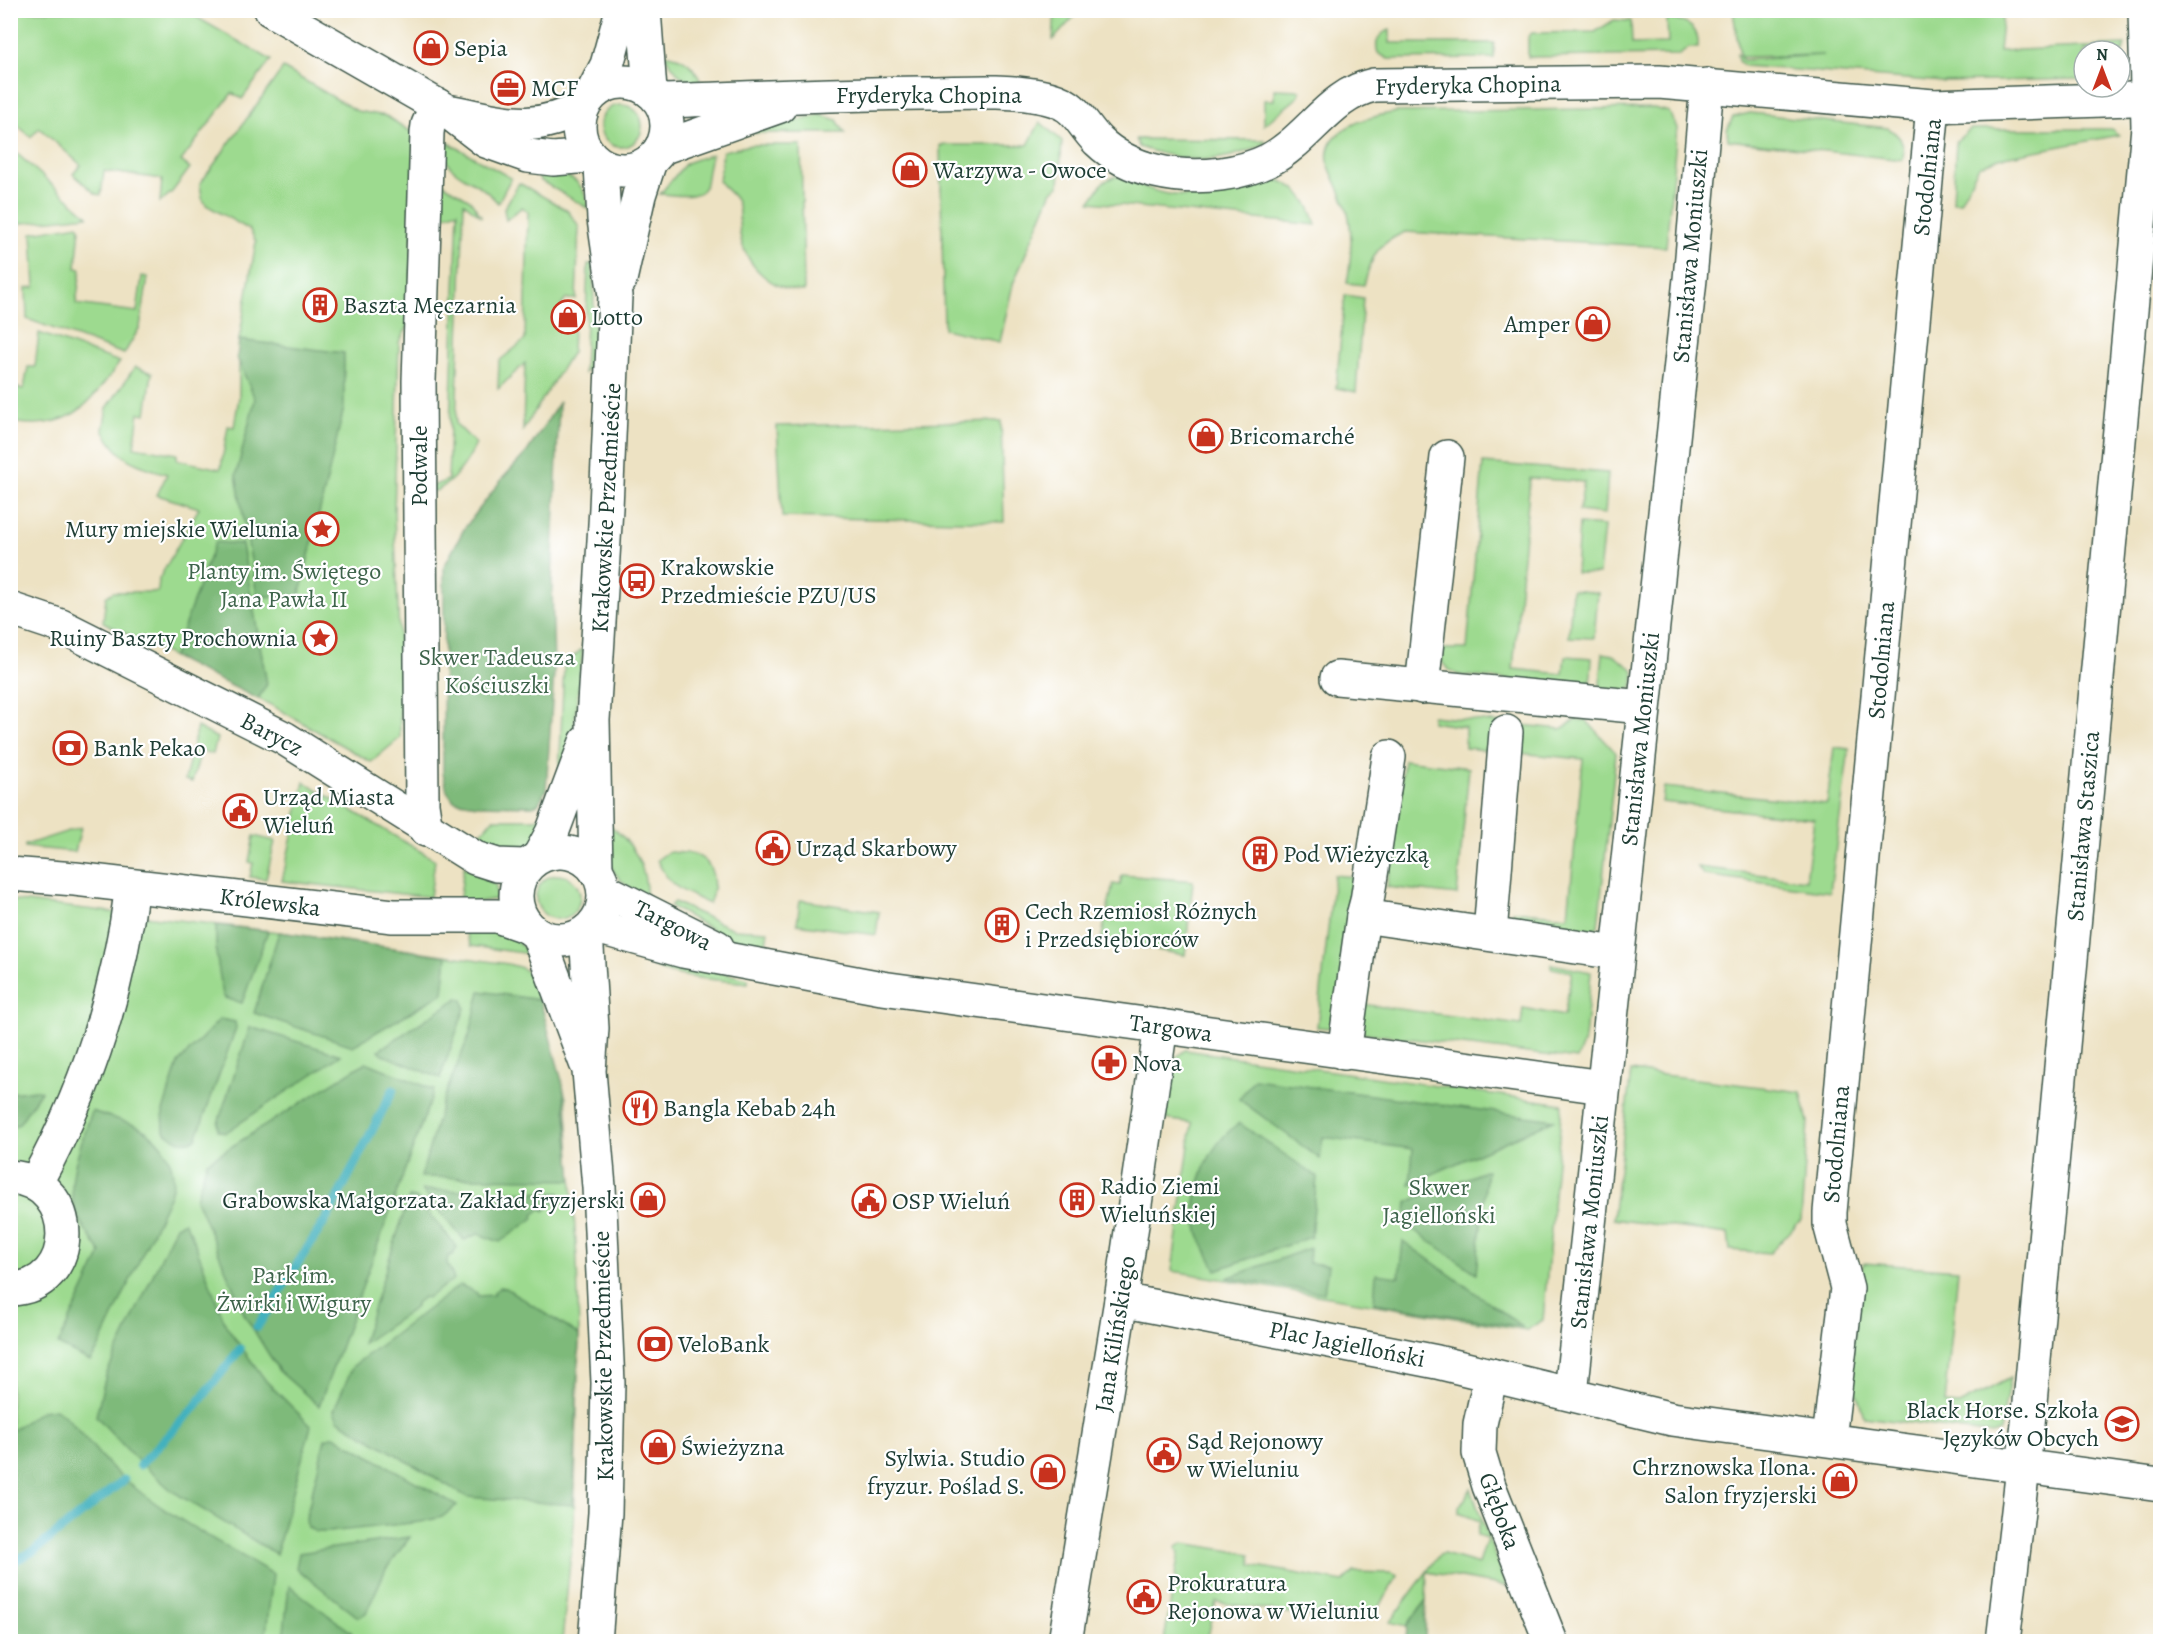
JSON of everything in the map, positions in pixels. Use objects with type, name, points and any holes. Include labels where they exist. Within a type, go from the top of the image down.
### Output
[{"type":"street","points":[[272,10],[442,108],[486,141],[512,151],[553,159],[595,161],[614,170],[628,170],[655,155],[667,134],[667,122],[655,96],[644,10]]},
{"type":"street","points":[[595,161],[578,131],[588,99],[607,65],[622,10]]},
{"type":"street","name":"Stanisława Staszica","points":[[2003,1641],[2023,1468],[2142,188],[2154,99],[2145,10]]},
{"type":"street","points":[[442,108],[524,126],[552,121],[610,83],[632,82],[655,96]]},
{"type":"street","name":"Fryderyka Chopina","points":[[655,96],[1011,92],[1040,96],[1055,99],[1074,110],[1097,140],[1115,154],[1166,174],[1191,176],[1222,174],[1269,160],[1348,94],[1374,85],[1659,82],[1933,106]]},
{"type":"street","name":"Stanisława Moniuszki","points":[[1571,1393],[1690,279],[1707,86]]},
{"type":"street","name":"Fryderyka Chopina","points":[[655,155],[804,96]]},
{"type":"street","name":"Stodolniana","points":[[1829,1439],[1847,1288],[1830,1224],[1831,1201],[1933,106],[2154,99]]},
{"type":"street","name":"Podwale","points":[[426,830],[422,804],[419,381],[427,134],[428,125],[442,108]]},
{"type":"street","name":"Krakowskie Przedmieście","points":[[615,296],[655,155]]},
{"type":"street","name":"Krakowskie Przedmieście","points":[[595,161],[615,296],[606,508],[593,720],[600,880]]},
{"type":"street","points":[[1422,687],[1447,457]]},
{"type":"street","name":"Barycz","points":[[10,609],[61,626],[284,738],[426,830],[485,863],[533,861]]},
{"type":"street","points":[[1337,678],[1643,707]]},
{"type":"street","name":"Krakowskie Przedmieście","points":[[533,861],[552,833],[593,720]]},
{"type":"street","points":[[1490,934],[1506,732]]},
{"type":"street","points":[[1344,1053],[1362,916],[1367,901],[1389,757]]},
{"type":"street","points":[[570,853],[588,863],[600,880],[602,911],[590,929],[570,940],[558,941],[533,931],[518,910],[517,887],[533,861],[570,853]]},
{"type":"street","name":"Królewska","points":[[10,874],[393,916],[497,916],[533,931]]},
{"type":"street","name":"Targowa","points":[[600,880],[742,960]]},
{"type":"street","points":[[10,1289],[32,1285],[46,1275],[57,1261],[63,1244],[64,1227],[59,1209],[49,1195],[23,1181],[64,1131],[81,1086],[121,958],[132,886]]},
{"type":"street","points":[[1362,916],[1617,953]]},
{"type":"street","name":"Krakowskie Przedmieście","points":[[590,929],[592,1028],[589,1071],[600,1199],[608,1383],[603,1640]]},
{"type":"street","name":"Targowa","points":[[590,929],[654,944],[882,988],[1603,1087]]},
{"type":"street","name":"Krakowskie Przedmieście","points":[[533,931],[589,1071]]},
{"type":"street","name":"Jana Kilińskiego","points":[[1065,1641],[1121,1300],[1161,1026]]},
{"type":"street","name":"Plac Jagielloński","points":[[1121,1300],[1437,1362],[1672,1419],[2160,1485]]},
{"type":"street","name":"Głęboka","points":[[1491,1375],[1480,1424],[1479,1453],[1489,1486],[1551,1641]]},
{"type":"green space","points":[[10,11],[186,11],[271,60],[242,99],[232,93],[181,161],[190,168],[172,192],[160,202],[162,179],[104,171],[101,195],[96,194],[73,174],[81,165],[39,128],[31,137],[11,120]]},
{"type":"green space","points":[[1055,11],[1074,11],[1073,18],[1053,40]]},
{"type":"green space","points":[[1733,11],[2003,11],[1999,51],[2072,48],[2072,79],[1943,82],[1745,66],[1738,61],[1737,54],[1740,56]],"holes":[[[1823,55],[1743,60],[1741,57]]]},
{"type":"green space","points":[[1614,20],[1631,21],[1632,44],[1668,43],[1667,20],[1687,24],[1695,31],[1698,48],[1689,48],[1679,55],[1528,57],[1528,37],[1532,33],[1595,32]]},
{"type":"green space","points":[[1390,30],[1390,43],[1494,43],[1494,58],[1388,59],[1378,53],[1377,42],[1380,36]]},
{"type":"green space","points":[[663,54],[677,57],[688,63],[697,73],[702,87],[679,75]]},
{"type":"green space","name":"Planty im. Świętego Jana Pawła II","points":[[283,68],[357,111],[386,116],[415,134],[410,323],[399,342],[394,513],[400,658],[400,738],[371,762],[273,706],[103,622],[106,597],[113,592],[158,592],[159,579],[199,508],[157,495],[167,474],[137,464],[116,449],[103,430],[107,408],[135,367],[152,373],[146,414],[139,413],[134,447],[177,454],[177,460],[220,469],[228,426],[234,427],[239,397],[239,340],[256,242],[250,230],[206,205],[202,198],[200,184]]},
{"type":"green space","points":[[1274,89],[1300,90],[1298,97],[1264,125],[1264,100],[1274,100]]},
{"type":"green space","points":[[621,105],[629,106],[636,111],[641,118],[641,134],[636,141],[629,146],[621,147],[613,146],[606,141],[601,134],[600,126],[601,118],[606,111],[613,106]]},
{"type":"green space","points":[[1654,108],[1669,112],[1677,128],[1666,247],[1405,232],[1387,242],[1377,252],[1364,285],[1347,283],[1351,251],[1348,211],[1329,166],[1328,153],[1331,142],[1350,126],[1397,112]]},
{"type":"green space","points":[[1750,113],[1888,128],[1902,141],[1903,160],[1728,140],[1727,130],[1733,117]]},
{"type":"green space","points":[[821,115],[837,120],[845,133],[744,133]]},
{"type":"green space","points":[[1040,122],[1062,141],[1059,186],[1052,191],[1013,284],[1000,342],[944,329],[940,145],[1028,145]]},
{"type":"green space","points":[[1971,129],[2111,129],[2119,135],[1999,158],[1979,166],[1960,202],[1953,202],[1956,141]]},
{"type":"green space","points":[[442,139],[511,178],[498,203],[489,193],[453,170],[443,153]]},
{"type":"green space","points":[[1136,139],[1265,140],[1265,144],[1231,156],[1202,160],[1173,156],[1139,147]]},
{"type":"green space","points":[[751,145],[801,145],[804,291],[781,287],[754,266],[743,246],[737,202],[719,181],[723,151]]},
{"type":"green space","points":[[14,151],[88,216],[16,224]]},
{"type":"green space","points":[[712,154],[704,189],[699,193],[687,196],[660,194],[686,163]]},
{"type":"green space","points":[[536,173],[565,176],[578,183],[587,198],[589,209],[541,181]]},
{"type":"green space","points":[[1116,176],[1159,192],[1192,196],[1238,191],[1273,178],[1289,185],[1301,195],[1310,208],[1316,225],[1090,202],[1103,182]]},
{"type":"green space","points":[[439,181],[470,200],[482,217],[464,203],[456,424],[476,444],[460,471],[436,491],[427,488],[448,480],[458,211],[435,219]]},
{"type":"green space","points":[[519,183],[567,210],[579,226],[576,299],[566,299],[561,306],[560,328],[573,329],[572,352],[523,430],[525,363],[498,389],[499,361],[525,340],[528,212],[522,207],[506,220],[504,209]]},
{"type":"green space","points":[[78,225],[80,228],[76,268],[81,269],[76,304],[137,312],[142,276],[148,277],[140,327],[124,354],[27,319],[26,288],[35,287],[32,233]]},
{"type":"green space","points":[[588,264],[593,264],[595,356],[594,362],[584,373]]},
{"type":"green space","points":[[1345,295],[1363,298],[1356,392],[1336,388]]},
{"type":"green space","points":[[39,333],[120,362],[88,403],[64,419],[32,424],[11,422],[11,387],[24,389],[28,367],[35,367]]},
{"type":"green space","points":[[239,340],[344,353],[344,408],[299,598],[257,596],[236,475],[255,399],[237,358]]},
{"type":"green space","name":"Skwer Tadeusza Kościuszki","points":[[559,403],[552,583],[554,673],[546,790],[538,804],[533,806],[477,805],[454,801],[447,791],[443,773],[444,567],[464,529],[502,479],[527,452]]},
{"type":"green space","points":[[1001,421],[1004,522],[782,517],[777,426]]},
{"type":"green space","points":[[1483,463],[1608,473],[1605,514],[1579,511],[1584,482],[1530,478],[1513,669],[1563,674],[1565,656],[1592,658],[1590,688],[1459,675],[1450,671],[1441,659],[1439,649],[1467,649]]},
{"type":"green space","points":[[1579,524],[1604,526],[1599,574],[1576,573]]},
{"type":"green space","points":[[215,542],[242,544],[267,684],[258,699],[173,657]]},
{"type":"green space","points":[[1572,590],[1598,593],[1594,638],[1569,637]]},
{"type":"green space","points":[[583,648],[574,726],[559,779],[564,665]]},
{"type":"green space","points":[[1603,653],[1613,655],[1634,670],[1633,685],[1627,693],[1603,691],[1600,684]]},
{"type":"green space","points":[[1432,716],[1561,729],[1576,720],[1586,720],[1616,753],[1598,926],[1591,931],[1512,923],[1513,911],[1568,916],[1583,759],[1465,748],[1465,727],[1432,722]]},
{"type":"green space","points":[[197,727],[217,738],[213,754],[201,751],[192,782],[185,780]]},
{"type":"green space","points":[[1834,747],[1849,749],[1830,892],[1704,875],[1697,867],[1806,880],[1814,819],[1662,802],[1664,787],[1827,804]]},
{"type":"green space","points":[[1404,760],[1469,768],[1457,895],[1387,887]]},
{"type":"green space","points":[[304,782],[435,860],[430,897],[282,881]]},
{"type":"green space","points":[[546,814],[535,840],[521,849],[496,849],[472,843],[493,819],[536,819]]},
{"type":"green space","points":[[606,823],[624,838],[636,855],[644,876],[646,899],[624,883],[612,868],[609,860]]},
{"type":"green space","points":[[81,827],[75,852],[25,847],[25,845]]},
{"type":"green space","points":[[254,836],[275,841],[266,879],[250,877],[253,863],[249,862]]},
{"type":"green space","points":[[668,852],[692,854],[706,862],[713,882],[709,904],[684,892],[667,878],[657,860]]},
{"type":"green space","points":[[464,866],[496,885],[496,899],[459,905]]},
{"type":"green space","points":[[558,875],[573,882],[580,897],[573,912],[558,919],[543,912],[536,897],[543,882]]},
{"type":"green space","points":[[1122,875],[1193,881],[1185,955],[1101,940],[1113,884],[1120,885]]},
{"type":"green space","points":[[1334,875],[1366,878],[1336,1020],[1328,1028],[1317,1027]]},
{"type":"green space","name":"Park im. Żwirki i Wigury","points":[[10,900],[279,932],[508,964],[522,968],[532,976],[566,1098],[577,1259],[579,1335],[574,1523],[562,1641],[11,1641]]},
{"type":"green space","points":[[800,900],[879,912],[876,935],[797,924]]},
{"type":"green space","points":[[674,902],[733,929],[768,931],[765,951],[727,938],[670,906]]},
{"type":"green space","points":[[473,924],[514,939],[530,954],[471,946],[463,926]]},
{"type":"green space","points":[[216,925],[268,931],[242,1003],[225,998],[223,995],[216,953]]},
{"type":"green space","points":[[279,932],[447,956],[443,993],[353,1046],[254,1013]]},
{"type":"green space","points":[[650,954],[748,979],[748,983],[666,972],[648,962]]},
{"type":"green space","points":[[1551,964],[1591,972],[1585,1039],[1577,1059],[1364,1033],[1358,1027],[1361,1004],[1521,1025],[1523,1008],[1564,1016],[1572,972],[1551,968]]},
{"type":"green space","points":[[480,991],[540,1000],[563,1085],[572,1180],[421,1177],[442,1103],[470,1033]]},
{"type":"green space","points":[[458,998],[463,1000],[465,1008],[440,1078],[383,1055],[379,1050]]},
{"type":"green space","points":[[220,1019],[235,1022],[236,1028],[196,1139],[187,1142],[179,1141],[164,1131],[163,1111],[178,1063]]},
{"type":"green space","points":[[250,1027],[341,1055],[225,1133],[218,1130],[218,1123]]},
{"type":"green space","name":"Skwer Jagielloński","points":[[1185,1050],[1562,1104],[1543,1320],[1527,1330],[1172,1271],[1192,1123],[1165,1119],[1175,1058]]},
{"type":"green space","points":[[366,1062],[434,1090],[319,1406],[279,1371],[245,1316],[196,1199],[207,1162]]},
{"type":"green space","points":[[1631,1071],[1801,1092],[1808,1122],[1801,1220],[1770,1253],[1730,1250],[1728,1234],[1613,1219]]},
{"type":"green space","points":[[1254,1079],[1554,1120],[1410,1184],[1413,1149],[1323,1137],[1320,1159],[1239,1099]]},
{"type":"green space","points":[[41,1091],[19,1124],[11,1128],[11,1093]]},
{"type":"green space","points":[[92,1111],[137,1126],[155,1138],[171,1164],[173,1185],[97,1351],[90,1361],[58,1345],[101,1253],[78,1217],[72,1191],[75,1164]]},
{"type":"green space","points":[[1239,1123],[1317,1177],[1311,1237],[1216,1270],[1198,1231],[1195,1202],[1203,1171],[1210,1157],[1228,1132]]},
{"type":"green space","points":[[1487,1170],[1476,1273],[1405,1224],[1407,1202]]},
{"type":"green space","points":[[422,1190],[560,1193],[560,1198],[544,1211],[542,1208],[533,1215],[534,1218],[500,1242],[478,1234],[464,1240]]},
{"type":"green space","points":[[409,1197],[416,1198],[457,1247],[453,1255],[448,1256],[447,1263],[454,1279],[427,1298],[424,1297],[416,1303],[416,1307],[362,1344]]},
{"type":"green space","points":[[184,1222],[191,1233],[226,1326],[266,1381],[311,1426],[276,1554],[172,1491],[133,1456],[96,1416],[106,1375],[176,1226]]},
{"type":"green space","points":[[1403,1241],[1523,1327],[1374,1303],[1376,1274],[1399,1277]]},
{"type":"green space","points":[[1310,1248],[1309,1263],[1328,1265],[1324,1293],[1227,1278]]},
{"type":"green space","points":[[1863,1263],[1958,1270],[1945,1404],[1959,1405],[2010,1378],[2000,1431],[1993,1434],[1864,1417],[1857,1394],[1848,1392]]},
{"type":"green space","points":[[460,1285],[477,1293],[478,1296],[494,1295],[500,1287],[506,1288],[579,1335],[573,1505],[467,1497],[338,1420],[334,1411],[353,1366]]},
{"type":"green space","points":[[56,1409],[73,1424],[119,1475],[155,1503],[273,1574],[265,1641],[11,1641],[11,1431],[41,1411]]},
{"type":"green space","points":[[334,1436],[457,1505],[442,1517],[421,1522],[328,1532],[316,1532],[307,1527],[306,1518],[325,1439]]},
{"type":"green space","points":[[1471,1489],[1506,1586],[1427,1572],[1426,1600],[1407,1626],[1390,1622],[1439,1555],[1444,1554],[1479,1564],[1487,1538],[1477,1535],[1480,1521],[1459,1513],[1459,1507]]},
{"type":"green space","points":[[410,1537],[386,1569],[366,1613],[358,1617],[296,1568],[299,1553]]},
{"type":"green space","points":[[1183,1543],[1250,1554],[1251,1565],[1343,1582],[1354,1572],[1391,1573],[1398,1576],[1372,1617],[1324,1610],[1309,1616],[1216,1602],[1207,1641],[1164,1641],[1179,1552],[1176,1548]]},
{"type":"green space","points":[[289,1586],[351,1632],[356,1641],[283,1641]]},
{"type":"green space","points":[[1426,1600],[1425,1641],[1406,1641],[1407,1626]]},
{"type":"waterway","points":[[257,1327],[328,1216],[393,1090]]},
{"type":"waterway","points":[[140,1465],[195,1407],[240,1349]]},
{"type":"waterway","points":[[10,1563],[34,1551],[124,1480]]},
{"type":"place","name":"Sepia","points":[[431,48]]},
{"type":"place","name":"MCF","points":[[508,88]]},
{"type":"place","name":"Warzywa - Owoce","points":[[910,170]]},
{"type":"place","name":"Baszta Męczarnia","points":[[320,305]]},
{"type":"place","name":"Lotto","points":[[568,317]]},
{"type":"place","name":"Amper","points":[[1593,324]]},
{"type":"place","name":"Bricomarché","points":[[1206,436]]},
{"type":"place","name":"Mury miejskie Wielunia","points":[[322,529]]},
{"type":"place","name":"Krakowskie Przedmieście PZU/US","points":[[637,581]]},
{"type":"place","name":"Ruiny Baszty Prochownia","points":[[320,638]]},
{"type":"place","name":"Bank Pekao","points":[[70,748]]},
{"type":"place","name":"Urząd Miasta Wieluń","points":[[240,811]]},
{"type":"place","name":"Urząd Skarbowy","points":[[773,848]]},
{"type":"place","name":"Pod Wieżyczką","points":[[1260,854]]},
{"type":"place","name":"Cech Rzemiosł Różnych i Przedsiębiorców","points":[[1002,925]]},
{"type":"place","name":"Nova","points":[[1109,1063]]},
{"type":"place","name":"Bangla Kebab 24h","points":[[640,1108]]},
{"type":"place","name":"Grabowska Małgorzata. Zakład fryzjerski","points":[[648,1200]]},
{"type":"place","name":"Radio Ziemi Wieluńskiej","points":[[1077,1200]]},
{"type":"place","name":"OSP Wieluń","points":[[869,1201]]},
{"type":"place","name":"VeloBank","points":[[655,1344]]},
{"type":"place","name":"Black Horse. Szkoła Języków Obcych","points":[[2122,1424]]},
{"type":"place","name":"Świeżyzna","points":[[658,1447]]},
{"type":"place","name":"Sąd Rejonowy w Wieluniu","points":[[1164,1455]]},
{"type":"place","name":"Sylwia. Studio fryzur. Poślad S.","points":[[1048,1472]]},
{"type":"place","name":"Chrznowska Ilona. Salon fryzjerski","points":[[1840,1481]]},
{"type":"place","name":"Prokuratura Rejonowa w Wieluniu","points":[[1144,1597]]}]
